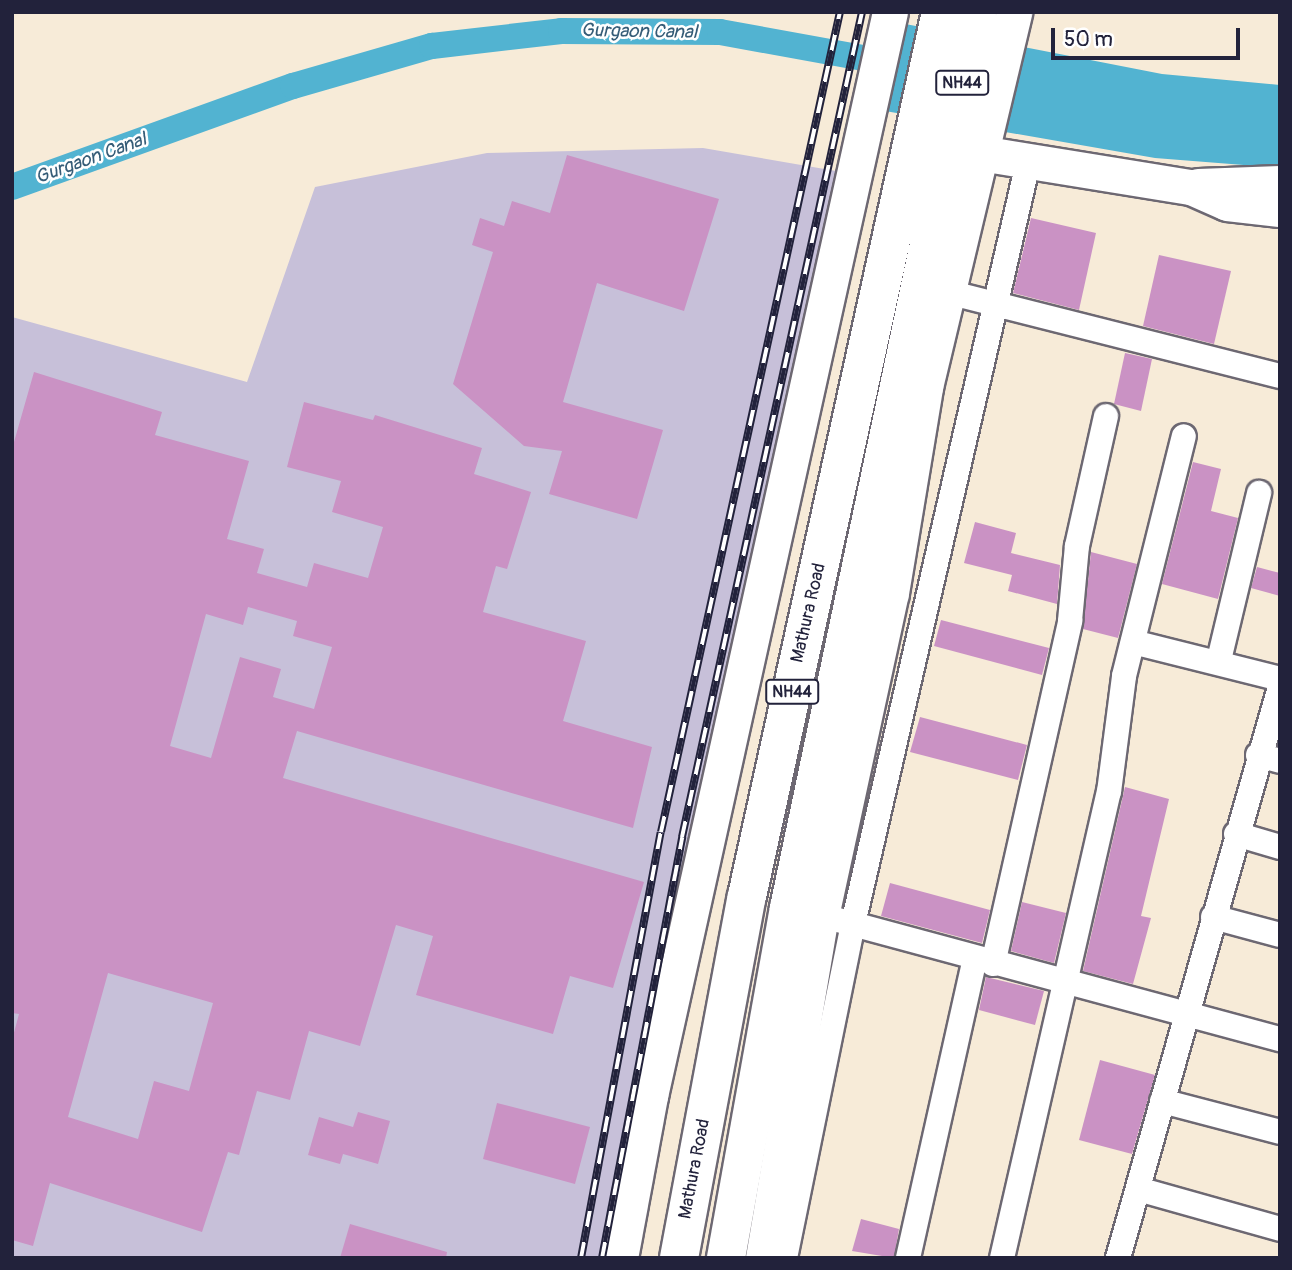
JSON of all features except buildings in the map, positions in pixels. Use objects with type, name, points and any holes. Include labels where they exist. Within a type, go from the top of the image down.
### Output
[{"type":"highway","name":"Mathura Road","points":[[726,1258],[789,908],[959,138],[958,19]]},
{"type":"highway","name":"Mathura Road","points":[[679,1258],[747,896],[959,138]]},
{"type":"main road","points":[[763,1258],[837,920],[891,593],[948,292],[959,138],[1014,12]]},
{"type":"main road","points":[[620,1258],[650,1096],[869,115],[889,14]]},
{"type":"main road","points":[[959,138],[1028,163],[1191,187],[1280,183]]},
{"type":"main road","points":[[1191,187],[1227,202],[1280,209]]},
{"type":"street","points":[[785,1258],[837,920],[1028,163]]},
{"type":"street","points":[[948,292],[1280,376]]},
{"type":"street","points":[[908,1258],[1070,621],[1077,546],[1106,416]]},
{"type":"street","points":[[1002,1258],[1109,792],[1133,642],[1184,436]]},
{"type":"street","points":[[1219,660],[1259,493]]},
{"type":"street","points":[[1133,642],[1219,660],[1280,679]]},
{"type":"street","points":[[1118,1258],[1236,834],[1269,758],[1280,687]]},
{"type":"street","points":[[1236,834],[1280,847]]},
{"type":"street","points":[[1213,917],[1280,935]]},
{"type":"street","points":[[837,920],[984,962],[1280,1039]]},
{"type":"street","points":[[1162,1101],[1280,1132]]},
{"type":"street","points":[[1138,1189],[1280,1229]]},
{"type":"shaded area","points":[[703,148],[836,171],[615,1258],[12,1258],[12,317],[247,382],[315,187],[487,153]]},
{"type":"water","points":[[885,20],[1162,74],[1280,85],[1280,168],[1155,158],[868,108]]},
{"type":"waterway","name":"Gurgaon Canal","points":[[12,187],[293,86],[432,46],[561,31],[720,32],[896,64]]},
{"type":"railway","points":[[581,1258],[661,832],[840,12]]},
{"type":"railway","points":[[602,1258],[682,837],[862,12]]}]
